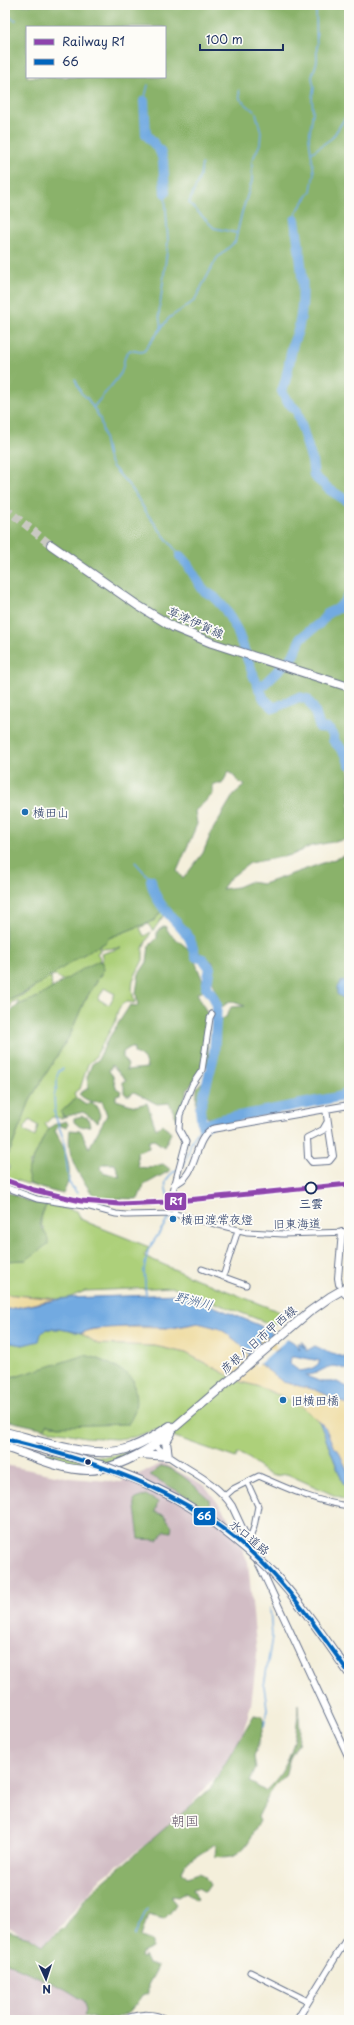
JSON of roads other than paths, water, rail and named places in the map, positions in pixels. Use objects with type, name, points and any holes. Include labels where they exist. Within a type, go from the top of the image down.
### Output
[{"type":"main road","name":"草津伊賀線","points":[[51,545],[137,605],[174,628],[212,643],[349,687]]},
{"type":"main road","name":"彦根八日市甲西線","points":[[5,1447],[52,1465],[72,1469],[94,1470],[118,1466],[141,1454],[154,1445],[309,1312],[348,1292]]},
{"type":"main road","name":"彦根八日市甲西線","points":[[5,1432],[88,1451],[110,1452],[132,1447],[163,1436],[187,1416]]},
{"type":"main road","points":[[141,1454],[168,1456],[166,1442],[163,1436]]},
{"type":"main road","name":"水口道路","points":[[5,1440],[101,1465],[156,1488],[205,1516],[250,1552],[273,1574],[302,1608],[349,1673]]},
{"type":"main road","points":[[132,1447],[154,1445]]},
{"type":"street","points":[[173,1214],[172,1191],[186,1142],[179,1129],[180,1115],[192,1085],[202,1070],[210,1018],[212,1014]]},
{"type":"street","points":[[174,1184],[179,1183],[190,1172],[202,1140],[207,1132],[212,1129],[349,1105]]},
{"type":"street","points":[[326,1109],[333,1156],[329,1161],[315,1163],[309,1159],[307,1138],[319,1133],[327,1123]]},
{"type":"street","points":[[319,1133],[331,1144]]},
{"type":"street","name":"旧東海道","points":[[5,1187],[37,1199],[90,1207],[116,1214],[173,1214],[238,1230],[270,1234],[349,1232]]},
{"type":"street","points":[[223,1277],[238,1230]]},
{"type":"street","points":[[339,1284],[338,1278],[342,1232]]},
{"type":"street","points":[[202,1269],[246,1285]]},
{"type":"street","points":[[154,1445],[168,1456],[204,1478],[226,1496],[249,1541],[258,1565],[349,1758]]},
{"type":"street","points":[[226,1496],[233,1489],[258,1476],[303,1496],[322,1502],[349,1506]]},
{"type":"street","points":[[247,1482],[258,1506],[254,1528],[249,1541]]},
{"type":"street","points":[[297,2020],[349,1936]]},
{"type":"street","points":[[250,1972],[308,2001]]},
{"type":"street","points":[[119,2020],[139,2013],[150,2014],[168,2020]]},
{"type":"water","points":[[349,980],[349,995],[346,1000],[337,994],[337,987],[342,981]]},
{"type":"water","name":"野洲川","points":[[179,1294],[208,1304],[268,1329],[275,1335],[292,1341],[300,1350],[298,1343],[300,1343],[304,1348],[302,1341],[306,1351],[315,1346],[332,1354],[349,1358],[349,1370],[332,1366],[313,1374],[304,1375],[321,1382],[337,1382],[349,1388],[349,1405],[316,1390],[283,1382],[252,1358],[240,1344],[225,1332],[218,1328],[198,1323],[170,1328],[140,1326],[93,1329],[81,1333],[60,1329],[46,1329],[41,1334],[39,1341],[23,1345],[5,1342],[5,1310],[68,1298]],"holes":[[[260,1333],[276,1340],[279,1346],[278,1350],[274,1352],[262,1348],[259,1343]],[[294,1356],[320,1361],[308,1370],[299,1371],[290,1364],[291,1357]]]},
{"type":"water","points":[[319,1421],[325,1427],[333,1446],[338,1450],[349,1474],[349,1489],[343,1483]]},
{"type":"waterway","points":[[295,220],[297,211],[311,191],[314,173],[309,138],[313,112],[312,98],[314,88],[312,77],[317,61],[316,10],[312,5]]},
{"type":"waterway","points":[[5,16],[16,20]]},
{"type":"waterway","points":[[144,101],[148,85]]},
{"type":"waterway","points":[[93,408],[121,373],[127,352],[130,350],[141,352],[144,351],[169,318],[194,301],[217,258],[235,242],[242,212],[252,181],[252,161],[260,144],[261,132],[256,113],[240,99],[239,90]]},
{"type":"waterway","points":[[144,101],[146,134],[160,151],[163,160],[165,193]]},
{"type":"waterway","points":[[311,153],[332,138],[349,112]]},
{"type":"waterway","points":[[202,164],[200,176],[189,203],[214,228],[237,233]]},
{"type":"waterway","points":[[161,328],[159,314],[168,242],[165,193]]},
{"type":"waterway","points":[[295,220],[303,286],[301,313],[299,328],[293,344],[282,391],[286,400],[297,411],[312,461],[314,476],[330,490],[349,502]]},
{"type":"waterway","points":[[75,379],[81,393],[87,398],[100,418],[108,457],[112,466],[132,489],[148,515],[180,556]]},
{"type":"waterway","points":[[180,556],[188,565],[203,590],[214,597],[225,609],[237,630],[254,677],[264,699],[274,708],[299,697],[307,699],[314,709],[320,728],[328,729],[333,734],[333,740],[346,754],[349,764]]},
{"type":"waterway","points":[[259,689],[293,656],[301,638],[320,623],[328,613],[339,608],[349,596]]},
{"type":"waterway","points":[[135,862],[151,880]]},
{"type":"waterway","points":[[151,880],[156,896],[166,911],[188,936],[196,957],[203,959],[210,968],[206,988],[212,994],[217,1005],[214,1056],[200,1109],[202,1126],[218,1120],[338,1097],[349,1093]]},
{"type":"waterway","points":[[63,1069],[59,1071],[57,1076],[57,1086],[54,1096],[55,1115],[64,1141],[69,1183],[77,1193]]},
{"type":"waterway","points":[[182,1167],[187,1158],[191,1142],[202,1126]]},
{"type":"waterway","points":[[146,1297],[144,1270],[148,1250],[171,1215],[170,1201],[166,1190],[166,1185],[170,1175],[177,1170]]},
{"type":"waterway","points":[[264,1727],[267,1709],[264,1686],[272,1637],[270,1608]]},
{"type":"waterway","points":[[134,1936],[147,1909]]},
{"type":"tunnel","points":[[5,508],[51,545]]},
{"type":"rail line","name":"R1","points":[[5,1180],[34,1190],[81,1201],[120,1204],[167,1202],[349,1184]]},
{"type":"place","name":"横田山","points":[[25,812]]},
{"type":"place","name":"三雲","points":[[311,1188]]},
{"type":"place","name":"横田渡常夜燈","points":[[173,1219]]},
{"type":"place","name":"旧横田橋","points":[[283,1400]]},
{"type":"district","name":"朝国","points":[[185,1820]]}]
